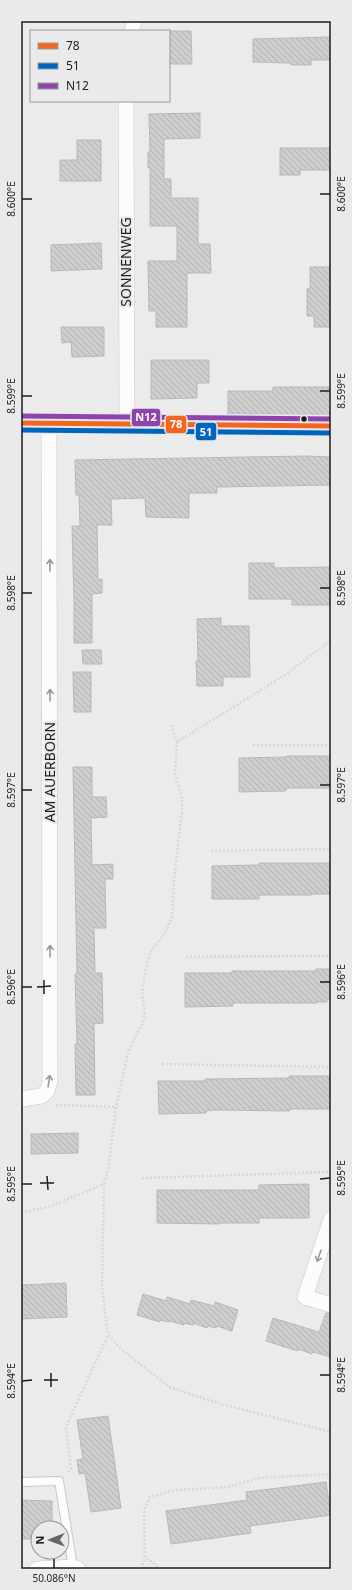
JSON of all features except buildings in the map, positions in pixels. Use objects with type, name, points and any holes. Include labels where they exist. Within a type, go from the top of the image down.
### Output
[{"type":"street","name":"SONNENWEG","points":[[126,102],[127,423]]},
{"type":"street","points":[[21,423],[331,426]]},
{"type":"street","name":"AM AUERBORN","points":[[42,1096],[47,1091],[50,1082],[49,423]]},
{"type":"street","points":[[21,1099],[42,1096]]},
{"type":"street","points":[[331,1219],[305,1297],[331,1305]]},
{"type":"street","points":[[37,1569],[75,1568]]},
{"type":"lane","points":[[21,1482],[59,1481],[75,1568]]},
{"type":"path","points":[[177,742],[285,675],[331,640]]},
{"type":"path","points":[[59,1481],[70,1469],[66,1427],[108,1335],[102,1287],[104,1184],[108,1171],[116,1107],[127,1056],[143,1023],[145,1015],[142,987],[147,963],[151,951],[165,933],[172,917],[174,878],[182,811],[182,798],[175,774],[177,742],[171,725]]},
{"type":"path","points":[[253,745],[331,745]]},
{"type":"path","points":[[211,851],[331,849]]},
{"type":"path","points":[[186,958],[331,956]]},
{"type":"path","points":[[162,1064],[331,1066]]},
{"type":"path","points":[[42,1096],[56,1105],[116,1107]]},
{"type":"path","points":[[142,1178],[331,1172]]},
{"type":"path","points":[[21,1213],[51,1206],[104,1184]]},
{"type":"path","points":[[108,1335],[120,1348],[169,1387],[218,1403],[331,1432]]},
{"type":"path","points":[[141,1569],[145,1557],[144,1511],[150,1497],[176,1490],[228,1487],[259,1478],[331,1474]]},
{"type":"path","points":[[145,1557],[161,1569]]},
{"type":"transit line","name":"N12","points":[[21,416],[331,419]]},
{"type":"transit line","name":"78","points":[[21,423],[331,426]]},
{"type":"transit line","name":"51","points":[[21,430],[331,433]]}]
